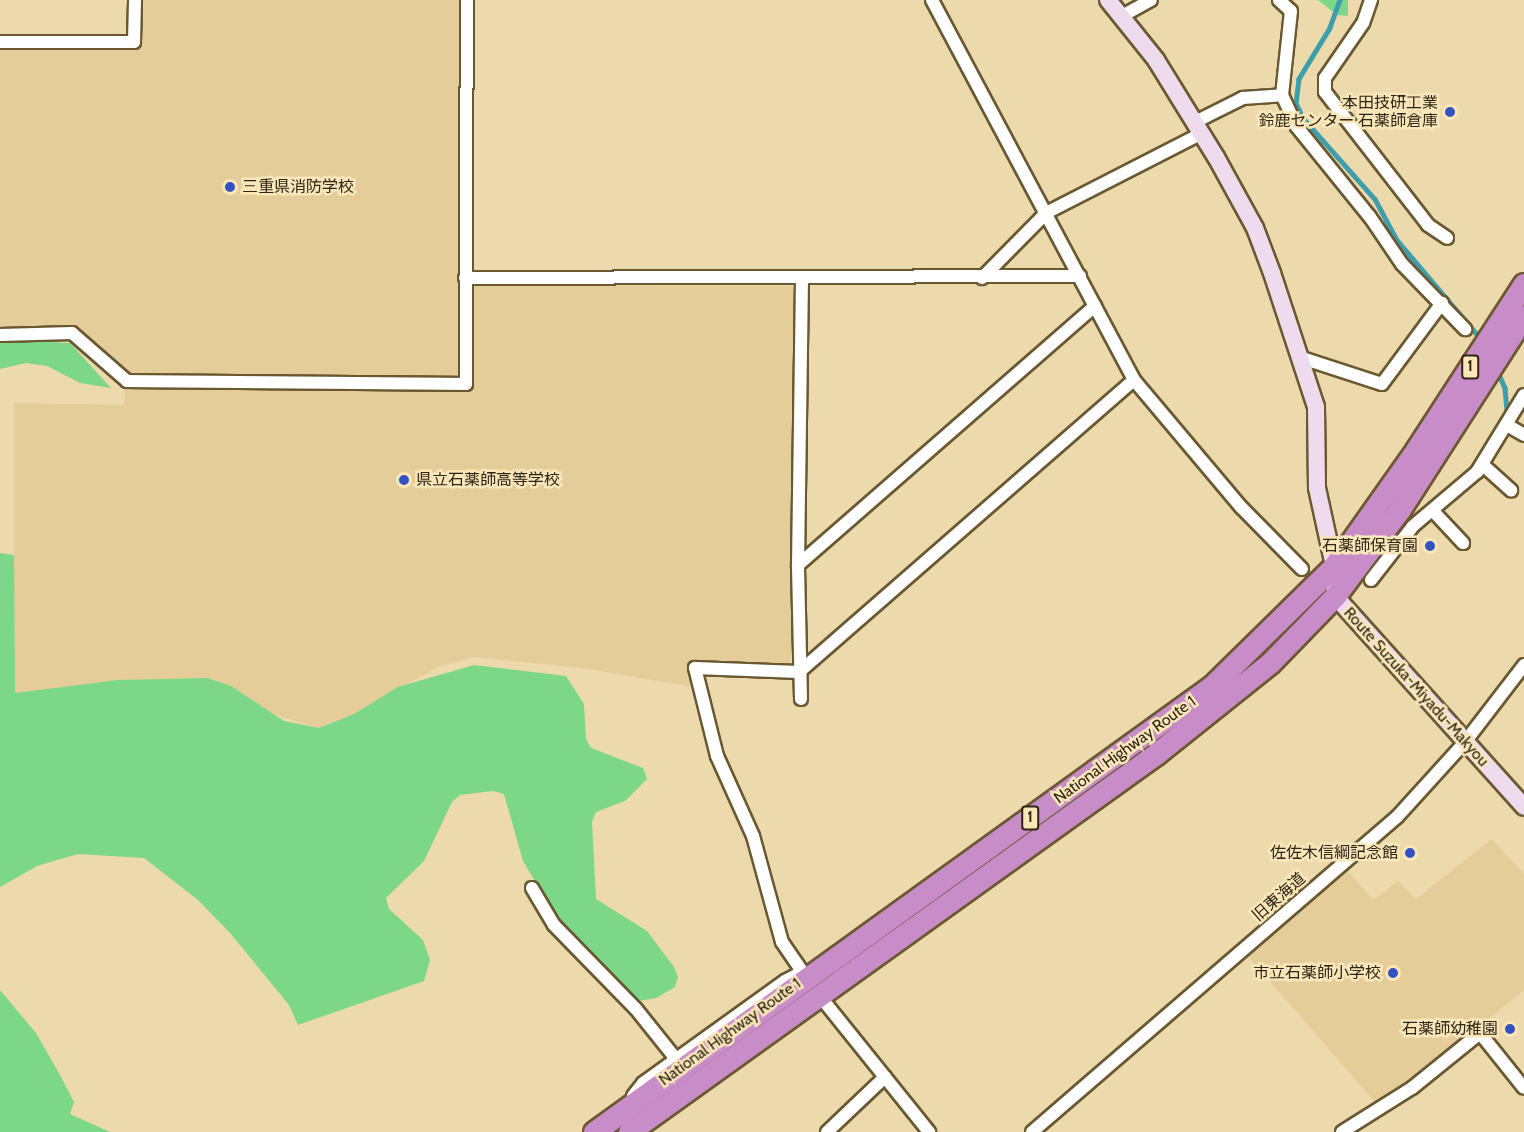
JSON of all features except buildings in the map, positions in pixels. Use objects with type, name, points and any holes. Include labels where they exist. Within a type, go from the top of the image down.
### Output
[{"type":"highway","name":"National Highway Route 1","points":[[628,1132],[1223,705],[1335,596],[1423,456],[1524,284]]},
{"type":"highway","name":"National Highway Route 1","points":[[594,1132],[804,975],[1212,686],[1334,566],[1423,456],[1524,316]]},
{"type":"main road","name":"Route Suzuka-Miyadu-Makyou","points":[[1108,0],[1122,16],[1198,128],[1255,228],[1302,358],[1316,407],[1317,488],[1334,566],[1335,596],[1524,807]]},
{"type":"street","points":[[0,42],[134,42],[135,0]]},
{"type":"street","points":[[0,335],[72,333],[127,381],[465,384],[467,0]]},
{"type":"street","points":[[932,0],[1134,380],[1241,507],[1302,569]]},
{"type":"street","points":[[1122,16],[1151,0]]},
{"type":"street","points":[[1279,0],[1291,11],[1282,95],[1297,127],[1370,217],[1402,264],[1465,329]]},
{"type":"street","points":[[1371,0],[1363,22],[1325,78],[1325,92],[1428,225],[1447,238]]},
{"type":"street","points":[[982,278],[1046,213],[1198,128],[1243,98],[1282,95]]},
{"type":"street","points":[[465,278],[802,279],[1080,276]]},
{"type":"street","points":[[801,699],[798,565],[802,279]]},
{"type":"street","points":[[1302,358],[1382,384],[1442,303]]},
{"type":"street","points":[[798,565],[1095,306]]},
{"type":"street","points":[[621,1111],[643,1083],[785,981],[804,975],[782,942],[753,836],[717,756],[695,668],[799,672],[1134,380]]},
{"type":"street","points":[[1371,580],[1413,526],[1433,511],[1483,465],[1524,395]]},
{"type":"street","points":[[1507,425],[1524,435]]},
{"type":"street","points":[[1483,465],[1511,490]]},
{"type":"street","points":[[1433,511],[1463,543]]},
{"type":"street","name":"旧東海道","points":[[1040,1130],[1397,817],[1466,742],[1524,665]]},
{"type":"street","points":[[532,888],[554,925],[636,1009],[676,1059]]},
{"type":"street","points":[[819,995],[929,1132]]},
{"type":"street","points":[[1342,1132],[1412,1088],[1480,1033],[1524,1088]]},
{"type":"street","points":[[827,1132],[885,1077]]},
{"type":"shaded area","name":"三重県消防学校","points":[[141,0],[460,0],[459,373],[456,377],[128,374],[76,326],[0,329],[0,49],[140,49]]},
{"type":"shaded area","name":"県立石薬師高等学校","points":[[476,285],[791,286],[795,290],[791,661],[785,666],[689,663],[692,687],[589,669],[475,657],[440,666],[354,714],[319,728],[163,682],[118,680],[14,694],[14,403],[124,405],[125,389],[469,389],[472,289]]},
{"type":"shaded area","name":"市立石薬師小学校","points":[[1492,839],[1524,874],[1524,990],[1411,1082],[1375,1102],[1247,955],[1346,869],[1373,900],[1398,881],[1416,899]]},
{"type":"green space","points":[[1318,0],[1348,0],[1348,16],[1337,15]]},
{"type":"green space","points":[[0,340],[70,343],[111,388],[80,383],[47,366],[26,363],[0,369]]},
{"type":"green space","points":[[0,553],[14,555],[15,693],[118,680],[208,678],[231,686],[284,721],[319,728],[354,714],[398,687],[474,665],[566,676],[584,704],[586,739],[591,748],[643,768],[647,779],[625,801],[596,812],[592,822],[596,899],[647,931],[674,967],[678,977],[675,987],[656,998],[638,1001],[565,931],[523,861],[504,794],[493,791],[460,795],[452,802],[424,861],[386,898],[389,909],[423,940],[430,960],[424,981],[298,1025],[289,1005],[231,934],[198,900],[144,858],[78,854],[37,866],[0,887]]},
{"type":"green space","points":[[0,990],[36,1033],[60,1075],[74,1102],[70,1114],[110,1132],[0,1132]]},
{"type":"waterway","points":[[1340,0],[1330,28],[1299,79],[1296,103],[1303,118],[1375,199],[1397,240],[1481,339]]},
{"type":"waterway","points":[[1497,370],[1505,388],[1507,411]]},
{"type":"place","name":"本田技研工業 鈴鹿センター 石薬師倉庫","points":[[1450,112]]},
{"type":"place","name":"三重県消防学校","points":[[230,187]]},
{"type":"place","name":"県立石薬師高等学校","points":[[404,480]]},
{"type":"place","name":"石薬師保育園","points":[[1430,546]]},
{"type":"place","name":"佐佐木信綱記念館","points":[[1410,853]]},
{"type":"place","name":"市立石薬師小学校","points":[[1393,973]]},
{"type":"place","name":"石薬師幼稚園","points":[[1510,1029]]}]
